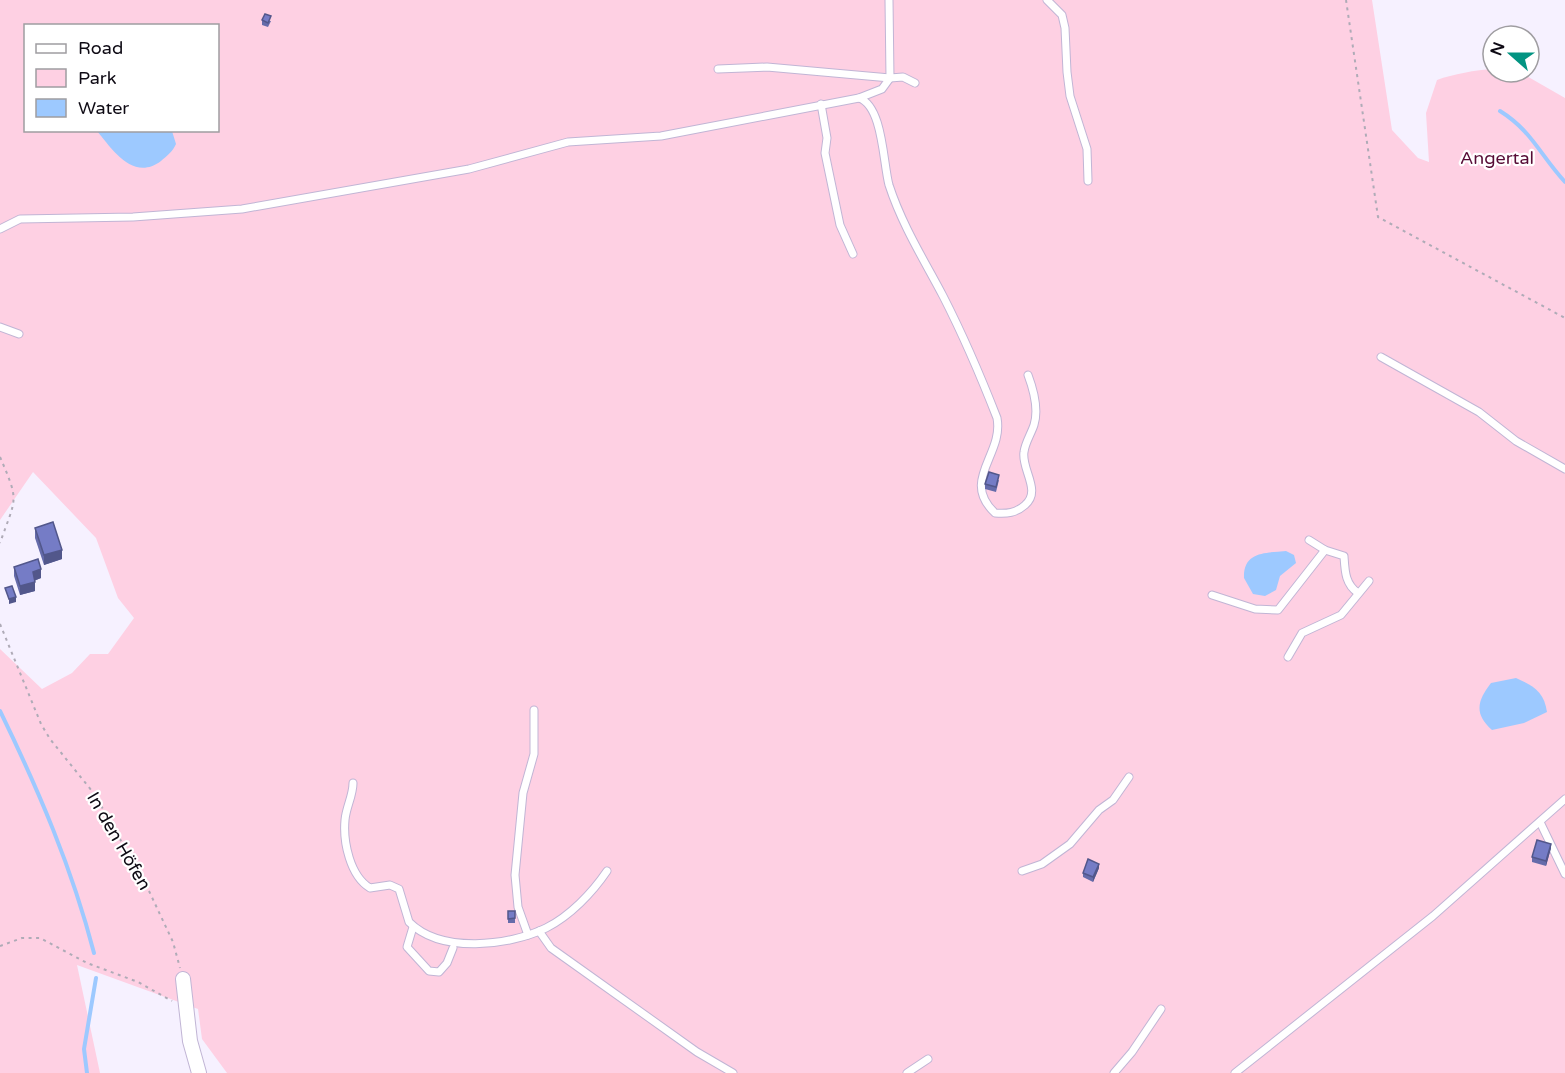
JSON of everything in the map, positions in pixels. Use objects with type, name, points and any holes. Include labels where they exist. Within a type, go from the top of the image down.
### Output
[{"type":"street","points":[[183,979],[190,1041],[199,1073]]},
{"type":"lane","points":[[0,229],[10,222],[26,219],[133,218],[242,209],[469,169],[574,141],[661,136],[859,98],[882,88],[890,78],[889,0]]},
{"type":"lane","points":[[1047,0],[1062,15],[1065,28],[1066,72],[1070,96],[1087,149],[1088,180]]},
{"type":"lane","points":[[718,69],[767,67],[890,78],[903,77],[915,83]]},
{"type":"lane","points":[[859,98],[870,104],[875,115],[886,173],[900,216],[952,313],[997,418],[998,434],[985,465],[980,487],[984,502],[995,513],[1014,512],[1030,501],[1032,492],[1024,453],[1035,423],[1035,393],[1028,375]]},
{"type":"lane","points":[[821,104],[827,138],[825,153],[840,225],[853,254]]},
{"type":"lane","points":[[0,327],[19,334]]},
{"type":"lane","points":[[1382,357],[1479,412],[1516,441],[1565,470]]},
{"type":"lane","points":[[1309,540],[1325,550],[1344,556],[1345,573],[1351,588],[1358,593]]},
{"type":"lane","points":[[1212,595],[1256,609],[1278,610],[1325,550]]},
{"type":"lane","points":[[1288,657],[1302,633],[1341,615],[1368,580]]},
{"type":"lane","points":[[528,935],[518,907],[515,875],[523,793],[534,754],[534,710]]},
{"type":"lane","points":[[1022,871],[1042,864],[1070,844],[1099,810],[1113,800],[1129,777]]},
{"type":"lane","points":[[353,783],[345,820],[346,843],[351,861],[361,879],[370,888],[390,885],[399,889],[406,916],[413,927],[436,937],[469,943],[528,935],[539,931],[572,910],[607,871]]},
{"type":"lane","points":[[1235,1073],[1433,916],[1565,799]]},
{"type":"lane","points":[[1540,822],[1565,874]]},
{"type":"lane","points":[[413,927],[407,947],[429,971],[439,972],[447,963],[453,948]]},
{"type":"lane","points":[[539,931],[551,948],[697,1052],[733,1073]]},
{"type":"lane","points":[[1114,1073],[1132,1052],[1161,1009]]},
{"type":"lane","points":[[908,1073],[928,1059]]},
{"type":"path","points":[[1346,0],[1378,217],[1565,318]]},
{"type":"path","points":[[0,457],[15,492],[11,516],[0,543]]},
{"type":"path","name":"In den Höfen","points":[[0,624],[41,724],[50,739],[92,791],[149,891],[173,942],[183,979]]},
{"type":"path","points":[[0,946],[22,938],[40,938],[87,963],[138,982],[186,1010]]},
{"type":"green space","name":"Angertal","points":[[0,0],[1372,0],[1392,130],[1418,158],[1429,162],[1426,113],[1437,80],[1481,71],[1481,84],[1540,84],[1565,98],[1565,1073],[227,1073],[202,1039],[198,1009],[77,965],[100,1073],[0,1073],[0,649],[42,689],[72,673],[90,654],[108,654],[134,618],[118,598],[96,538],[33,472],[0,520]]},
{"type":"water","points":[[98,132],[172,132],[176,144],[161,161],[141,168],[124,161]]},
{"type":"water","points":[[1286,551],[1294,555],[1296,563],[1280,576],[1276,590],[1265,596],[1253,594],[1244,578],[1247,563],[1257,555]]},
{"type":"water","points":[[1516,678],[1537,690],[1546,705],[1547,712],[1524,723],[1492,730],[1482,718],[1480,702],[1491,683]]},
{"type":"building","points":[[265,14],[271,16],[268,23],[262,20]]},
{"type":"building","points":[[989,472],[999,475],[996,487],[985,484]]},
{"type":"building","points":[[53,522],[62,550],[44,555],[35,528]]},
{"type":"building","points":[[38,559],[41,569],[33,572],[35,582],[20,586],[14,567]]},
{"type":"building","points":[[12,586],[16,597],[9,599],[5,588]]},
{"type":"building","points":[[1537,840],[1551,844],[1546,861],[1532,857]]},
{"type":"building","points":[[1088,859],[1099,864],[1093,877],[1083,873]]},
{"type":"building","points":[[508,911],[515,911],[515,918],[508,919]]},
{"type":"waterway","points":[[1500,111],[1528,135],[1565,182]]},
{"type":"waterway","points":[[0,711],[53,829],[94,953]]},
{"type":"waterway","points":[[87,1073],[84,1049],[96,978]]}]
